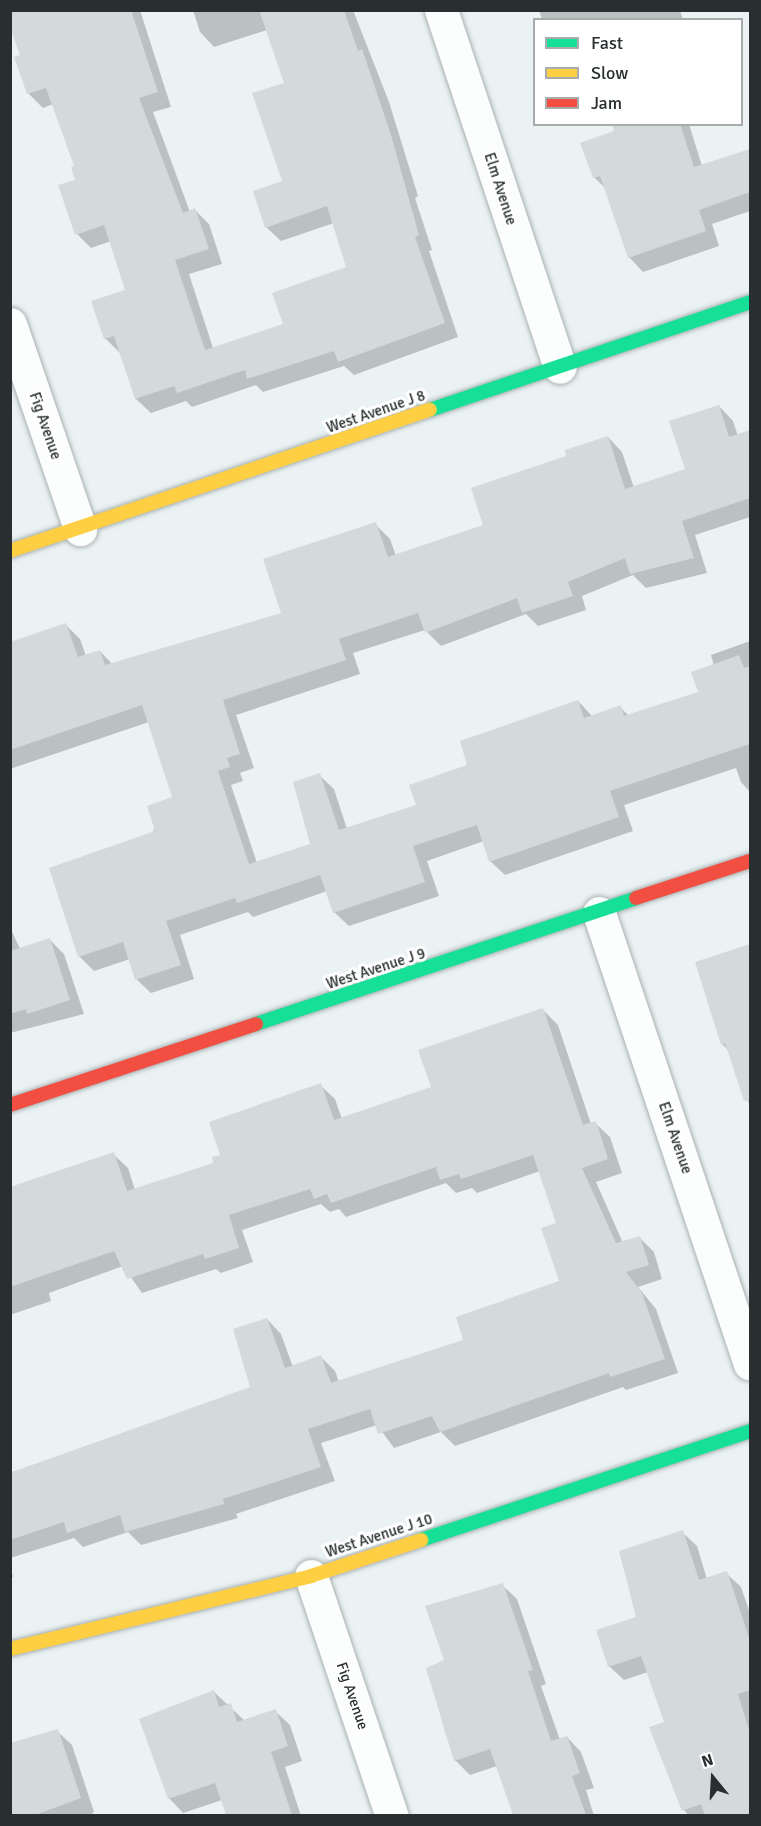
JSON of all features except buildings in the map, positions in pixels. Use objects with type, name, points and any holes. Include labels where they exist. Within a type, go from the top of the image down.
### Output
[{"type":"street","name":"Elm Avenue","points":[[441,10],[560,367]]},
{"type":"street","name":"West Avenue J 8","points":[[10,551],[750,302]]},
{"type":"street","name":"Fig Avenue","points":[[10,324],[80,529]]},
{"type":"street","name":"West Avenue J 9","points":[[10,1105],[599,913],[750,861]]},
{"type":"street","name":"Elm Avenue","points":[[599,913],[750,1363]]},
{"type":"street","name":"West Avenue J 10","points":[[10,1649],[311,1576],[750,1431]]},
{"type":"street","name":"Fig Avenue","points":[[311,1576],[392,1815]]},
{"type":"traffic: fast","points":[[430,410],[750,302]]},
{"type":"traffic: fast","points":[[256,1024],[636,898]]},
{"type":"traffic: fast","points":[[421,1540],[750,1431]]},
{"type":"traffic: slow","points":[[10,551],[430,410]]},
{"type":"traffic: slow","points":[[10,1649],[311,1576],[421,1540]]},
{"type":"traffic: jam","points":[[636,898],[750,861]]},
{"type":"traffic: jam","points":[[10,1105],[256,1024]]}]
